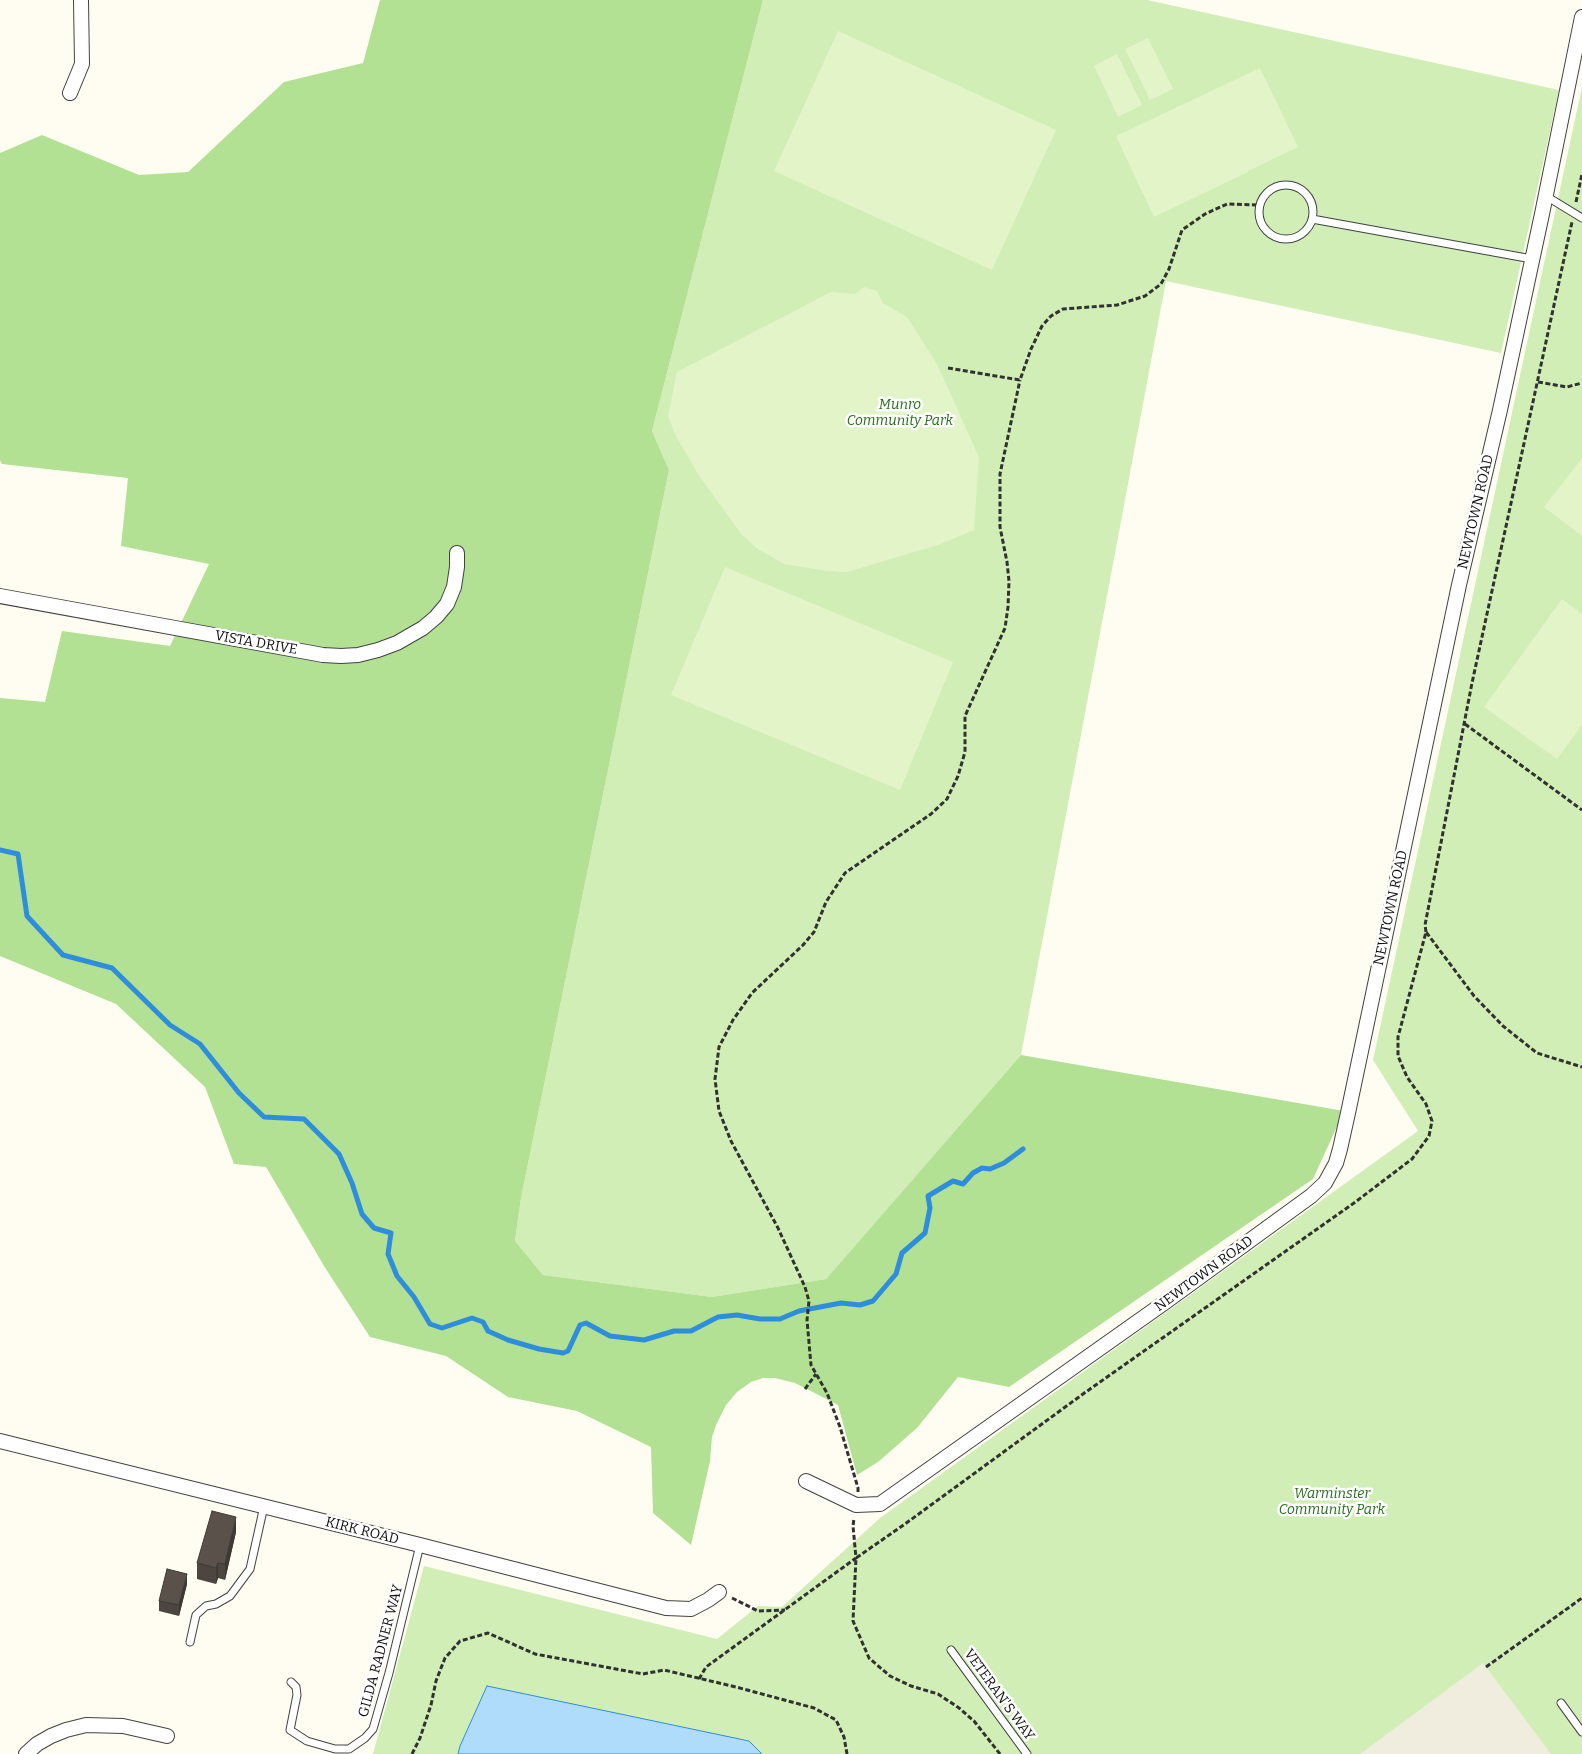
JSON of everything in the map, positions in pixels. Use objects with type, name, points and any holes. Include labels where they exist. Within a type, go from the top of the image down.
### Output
[{"type":"street","points":[[70,93],[82,64],[81,0]]},
{"type":"street","name":"NEWTOWN ROAD","points":[[806,1481],[856,1504],[880,1504],[1164,1304],[1310,1196],[1325,1183],[1336,1163],[1403,856],[1459,586],[1546,196],[1582,17]]},
{"type":"street","name":"VISTA DRIVE","points":[[0,596],[323,655],[358,655],[397,643],[423,628],[436,617],[447,604],[454,587],[458,567],[457,553]]},
{"type":"street","name":"KIRK ROAD","points":[[0,1441],[666,1608],[691,1608],[720,1592]]},
{"type":"street","points":[[26,1754],[37,1744],[51,1736],[86,1725],[123,1726],[167,1736]]},
{"type":"lane","points":[[1285,184],[1294,186],[1302,190],[1308,197],[1312,205],[1312,220],[1306,231],[1298,236],[1280,239],[1272,236],[1260,223],[1259,205],[1262,197],[1276,186],[1285,184]]},
{"type":"lane","points":[[1546,196],[1582,218]]},
{"type":"lane","points":[[1312,220],[1532,259]]},
{"type":"lane","points":[[190,1642],[196,1615],[206,1606],[216,1604],[230,1596],[250,1569],[264,1506]]},
{"type":"lane","name":"GILDA RADNER WAY","points":[[291,1682],[296,1687],[297,1695],[290,1730],[306,1742],[335,1749],[349,1749],[365,1738],[373,1729],[389,1673],[420,1545]]},
{"type":"lane","name":"VETERAN'S WAY","points":[[951,1650],[1027,1754]]},
{"type":"lane","points":[[1561,1703],[1582,1732]]},
{"type":"path","points":[[699,1679],[706,1667],[1083,1394],[1354,1203],[1412,1159],[1429,1136],[1432,1121],[1426,1104],[1407,1077],[1398,1056],[1398,1038],[1426,932],[1425,926],[1464,724],[1582,174]]},
{"type":"path","points":[[1000,1754],[974,1721],[959,1708],[938,1694],[911,1686],[890,1676],[869,1658],[853,1621],[856,1558],[853,1526],[858,1488],[840,1427],[827,1393],[811,1365],[807,1320],[809,1301],[805,1287],[793,1259],[731,1141],[719,1111],[715,1079],[719,1047],[733,1020],[752,993],[803,945],[814,932],[826,902],[845,873],[931,814],[947,798],[958,776],[965,752],[965,716],[1005,628],[1008,581],[1007,562],[1000,527],[1000,474],[1020,380],[1031,349],[1042,326],[1051,316],[1063,309],[1117,305],[1145,296],[1161,284],[1170,269],[1182,230],[1204,214],[1226,204],[1259,205]]},
{"type":"path","points":[[948,368],[1020,380]]},
{"type":"path","points":[[1538,382],[1567,387],[1582,383]]},
{"type":"path","points":[[1464,724],[1582,810]]},
{"type":"path","points":[[1426,932],[1474,996],[1503,1026],[1537,1053],[1582,1067]]},
{"type":"path","points":[[805,1389],[816,1374]]},
{"type":"path","points":[[720,1592],[758,1611],[786,1610]]},
{"type":"path","points":[[1486,1667],[1582,1598]]},
{"type":"path","points":[[412,1754],[420,1738],[431,1705],[436,1680],[445,1658],[460,1641],[488,1633],[535,1654],[643,1674],[664,1670],[814,1708],[836,1720],[844,1737],[847,1754]]},
{"type":"green space","points":[[380,0],[763,0],[652,431],[669,470],[521,1198],[515,1241],[543,1275],[712,1297],[826,1279],[1021,1055],[1344,1111],[1313,1179],[1009,1387],[958,1377],[917,1428],[878,1462],[857,1475],[838,1405],[795,1383],[775,1378],[763,1378],[751,1382],[737,1392],[726,1405],[716,1425],[691,1545],[653,1513],[651,1447],[577,1411],[508,1397],[446,1356],[370,1337],[324,1266],[266,1167],[234,1164],[205,1087],[116,1004],[0,956],[0,698],[45,702],[62,631],[170,646],[209,564],[121,546],[128,478],[2,464],[0,460],[0,153],[42,135],[139,175],[188,172],[284,82],[363,63]]},
{"type":"green space","name":"Munro Community Park","points":[[763,0],[1147,0],[1559,90],[1501,353],[1166,281],[1021,1055],[826,1279],[712,1297],[543,1275],[515,1241],[521,1198],[669,470],[652,431]]},
{"type":"green space","points":[[838,31],[1056,130],[992,270],[774,171]]},
{"type":"green space","points":[[1148,38],[1173,89],[1150,100],[1125,49]]},
{"type":"green space","points":[[1117,54],[1142,105],[1118,117],[1094,66]]},
{"type":"green space","points":[[1260,68],[1298,147],[1154,217],[1116,136]]},
{"type":"green space","name":"Warminster Community Park","points":[[1582,87],[1582,1754],[373,1754],[424,1566],[717,1639],[758,1606],[782,1607],[880,1518],[1418,1131],[1373,1060]]},
{"type":"green space","points":[[864,287],[877,291],[883,303],[907,317],[937,364],[979,457],[974,530],[938,545],[847,572],[827,571],[784,564],[758,549],[741,534],[698,474],[675,434],[668,416],[677,372],[831,292],[855,294]]},
{"type":"green space","points":[[1582,458],[1582,536],[1544,507]]},
{"type":"green space","points":[[725,567],[953,662],[900,790],[671,695]]},
{"type":"green space","points":[[1562,599],[1582,614],[1582,725],[1557,759],[1484,707]]},
{"type":"shaded area","points":[[1483,1663],[1551,1754],[1360,1754]]},
{"type":"water","points":[[487,1686],[749,1741],[762,1754],[458,1754]]},
{"type":"building","points":[[212,1511],[236,1517],[225,1564],[218,1563],[216,1568],[197,1563]]},
{"type":"building","points":[[167,1569],[187,1574],[179,1605],[159,1601]]},
{"type":"waterway","points":[[0,850],[18,854],[27,916],[63,955],[112,968],[170,1025],[200,1044],[239,1093],[264,1117],[304,1119],[339,1154],[352,1183],[362,1214],[374,1228],[391,1233],[388,1254],[397,1276],[414,1297],[430,1324],[442,1328],[472,1318],[483,1322],[488,1331],[508,1340],[539,1349],[563,1353],[568,1351],[580,1325],[586,1323],[610,1336],[644,1340],[674,1331],[691,1331],[718,1317],[737,1315],[760,1319],[780,1319],[799,1311],[841,1303],[860,1305],[873,1301],[896,1274],[902,1253],[925,1233],[930,1208],[928,1196],[953,1181],[963,1184],[973,1173],[982,1168],[990,1169],[1004,1163],[1023,1149]]}]
